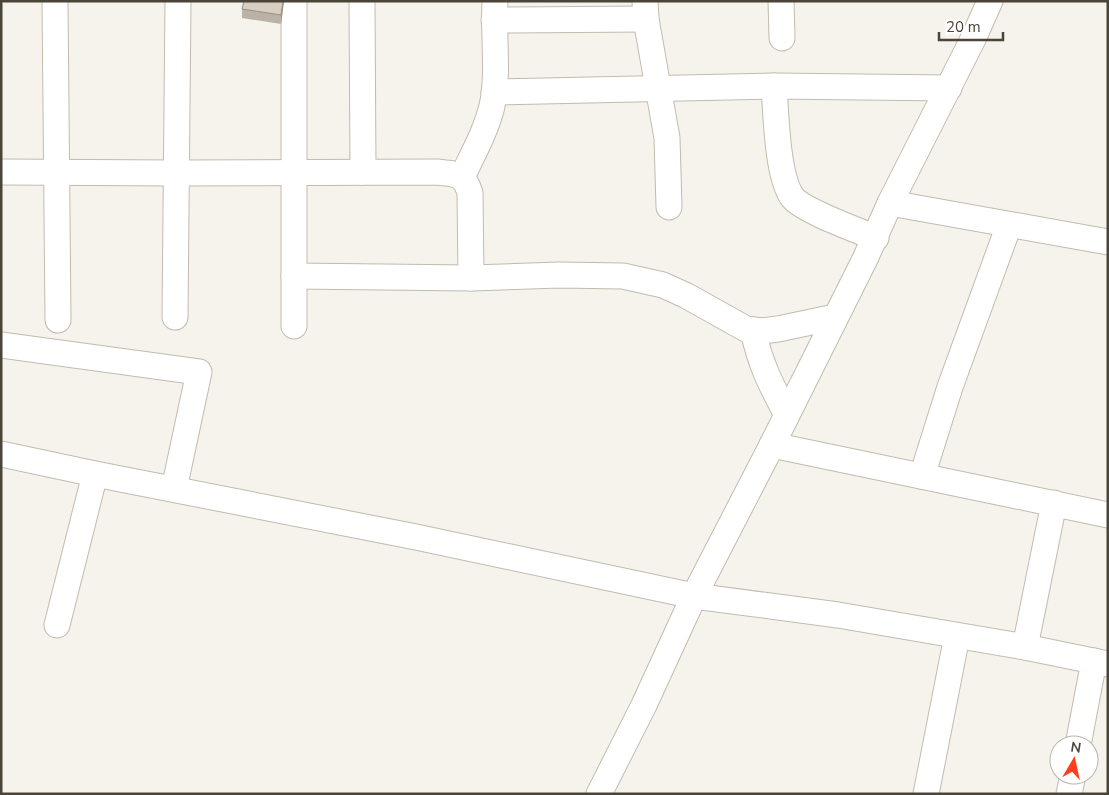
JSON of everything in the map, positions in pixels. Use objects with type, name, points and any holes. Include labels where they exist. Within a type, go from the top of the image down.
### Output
[{"type":"street","points":[[54,1],[58,320]]},
{"type":"street","points":[[175,317],[178,1]]},
{"type":"street","points":[[294,1],[294,326]]},
{"type":"street","points":[[362,1],[364,172]]},
{"type":"street","points":[[781,1],[782,38]]},
{"type":"street","points":[[599,794],[644,705],[694,596],[876,238],[890,203],[949,88],[990,1]]},
{"type":"street","points":[[462,177],[486,126],[492,104],[494,92],[494,11],[645,10],[667,138],[669,207]]},
{"type":"street","points":[[494,92],[774,86],[949,88]]},
{"type":"street","points":[[774,86],[782,171],[786,186],[794,199],[806,208],[876,238]]},
{"type":"street","points":[[1,172],[438,172],[454,174],[462,177],[470,193],[471,278]]},
{"type":"street","points":[[890,203],[1108,242]]},
{"type":"street","points":[[922,476],[950,386],[1009,225]]},
{"type":"street","points":[[294,276],[471,278],[623,276],[662,285],[687,296],[746,329],[760,331],[778,329],[835,318]]},
{"type":"street","points":[[753,330],[764,369],[787,415]]},
{"type":"street","points":[[1,345],[198,372],[174,490]]},
{"type":"street","points":[[772,445],[1108,515]]},
{"type":"street","points":[[1,454],[416,537],[694,596],[838,615],[1101,663],[1081,735]]},
{"type":"street","points":[[57,625],[95,474]]},
{"type":"street","points":[[1025,648],[1054,504]]},
{"type":"street","points":[[926,794],[956,636]]},
{"type":"building","points":[[244,1],[283,1],[281,15],[242,9]]}]
